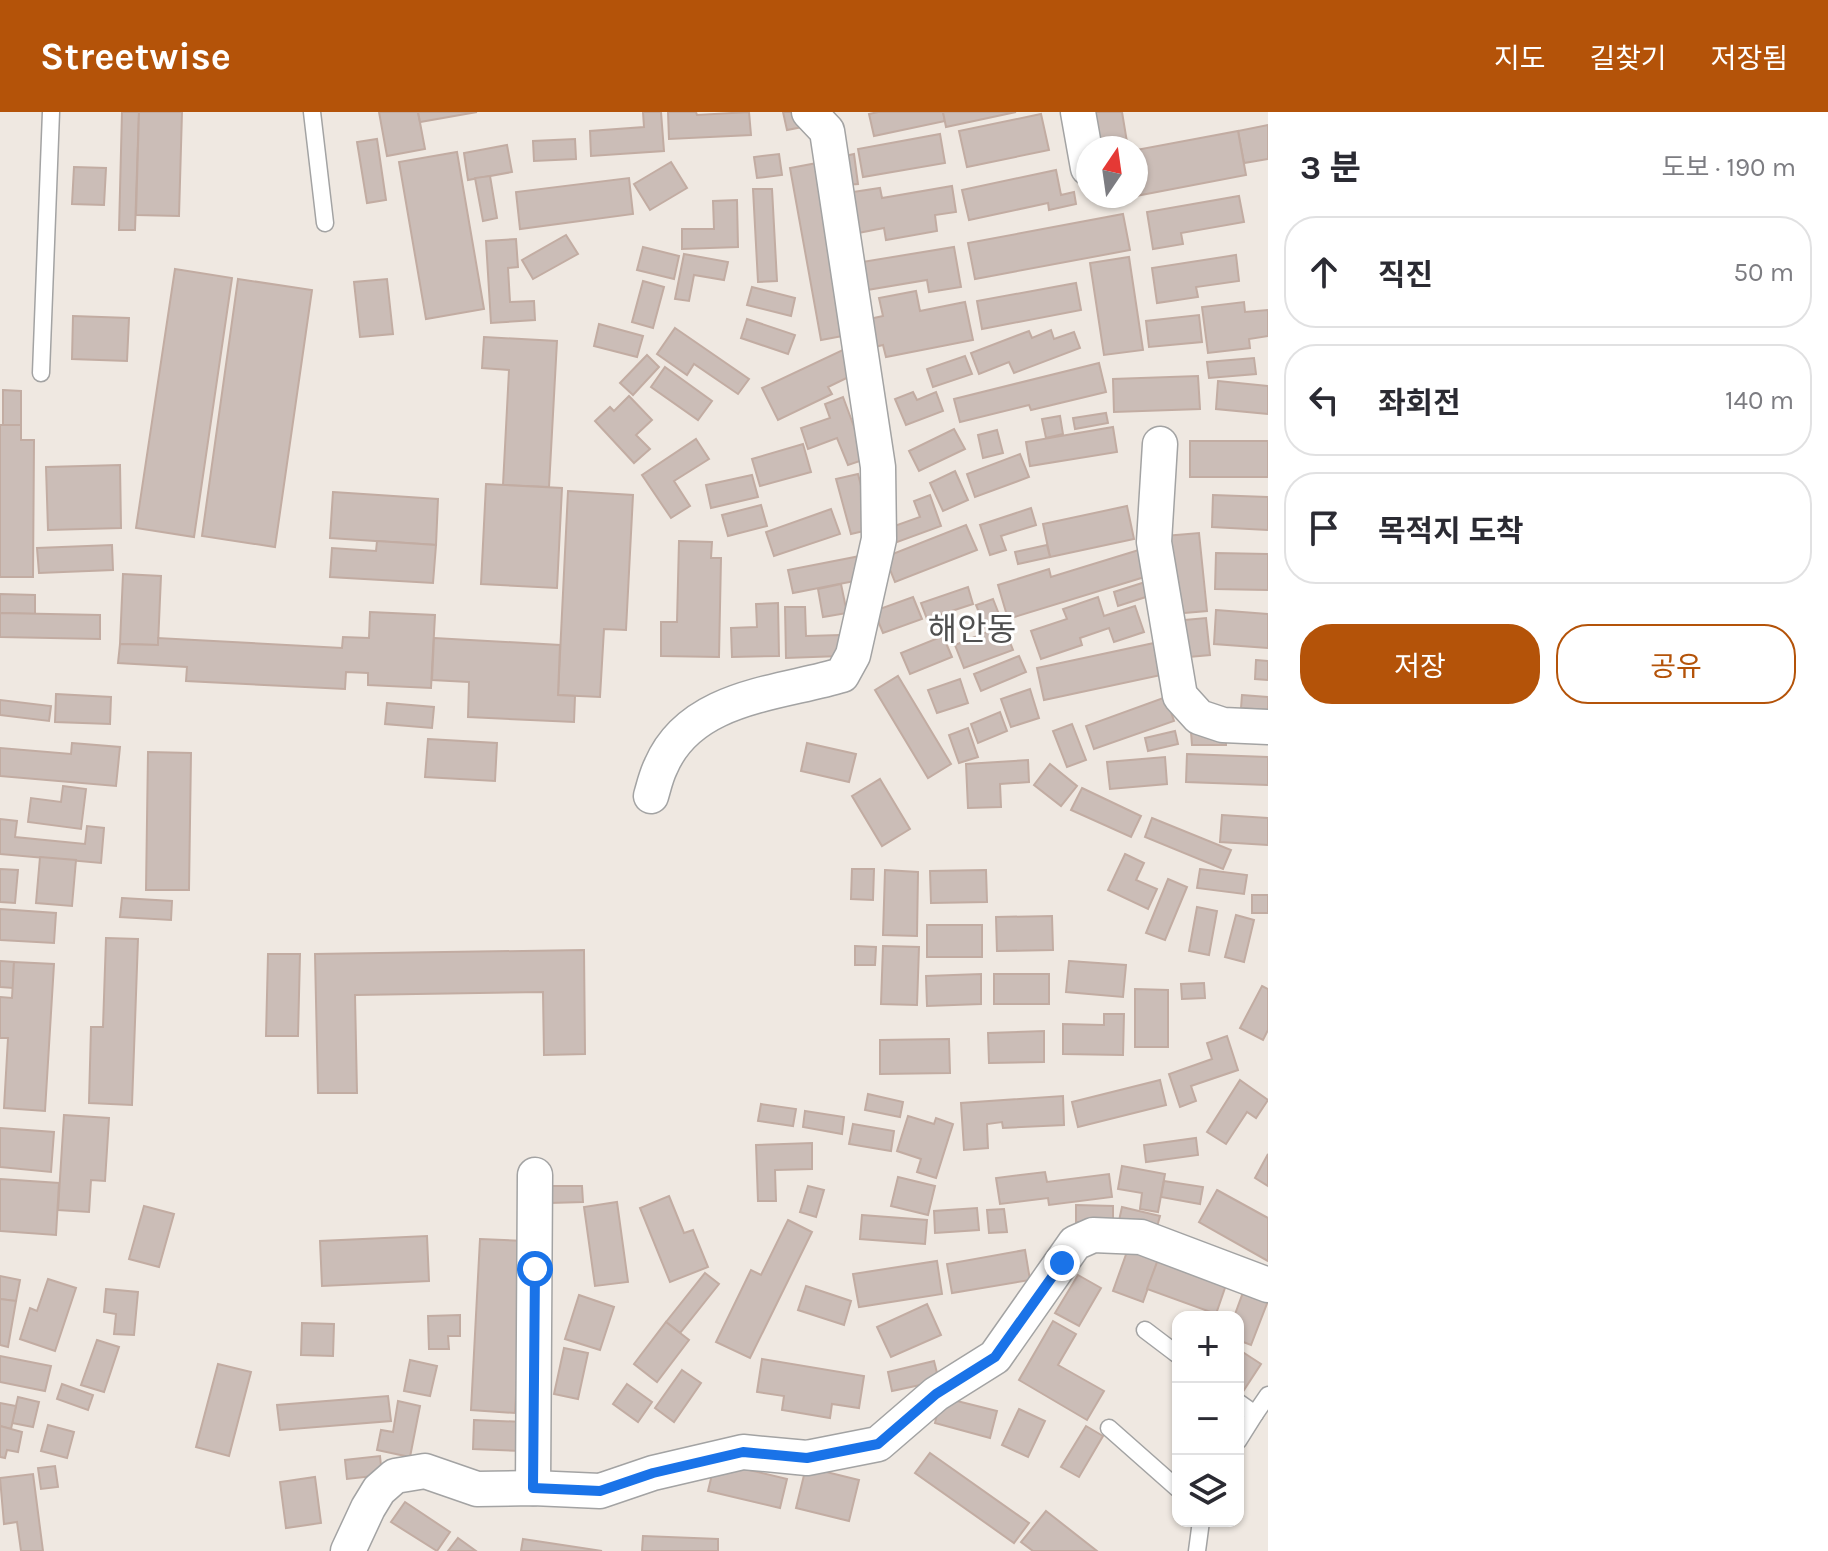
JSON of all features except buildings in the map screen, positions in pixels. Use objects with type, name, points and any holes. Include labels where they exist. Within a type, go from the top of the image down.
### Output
[{"type":"street","points":[[651,796],[672,746],[708,713],[740,701],[842,675],[853,655],[879,539],[878,467],[827,131],[809,112]]},
{"type":"street","points":[[1078,112],[1082,136]]},
{"type":"street","points":[[1160,444],[1154,542],[1180,696],[1199,717],[1223,725],[1268,727]]},
{"type":"street","points":[[533,1488],[535,1175]]},
{"type":"street","points":[[348,1551],[373,1499],[395,1476],[425,1471],[477,1489],[600,1491],[653,1473],[743,1452],[807,1458],[878,1444],[936,1394],[995,1357],[1075,1243],[1093,1235],[1141,1237],[1268,1285]]},
{"type":"lane","points":[[41,373],[51,112]]},
{"type":"lane","points":[[312,112],[325,223]]},
{"type":"lane","points":[[1145,1330],[1172,1350]]},
{"type":"lane","points":[[1244,1431],[1268,1395]]},
{"type":"lane","points":[[1244,1406],[1255,1414]]},
{"type":"lane","points":[[1109,1428],[1172,1484]]},
{"type":"lane","points":[[1197,1551],[1200,1527]]},
{"type":"district","name":"해안동","points":[[972,629]]},
{"type":"route","points":[[535,1269],[533,1488],[600,1491],[653,1473],[743,1452],[807,1458],[878,1444],[936,1394],[995,1357],[1062,1263]]}]
